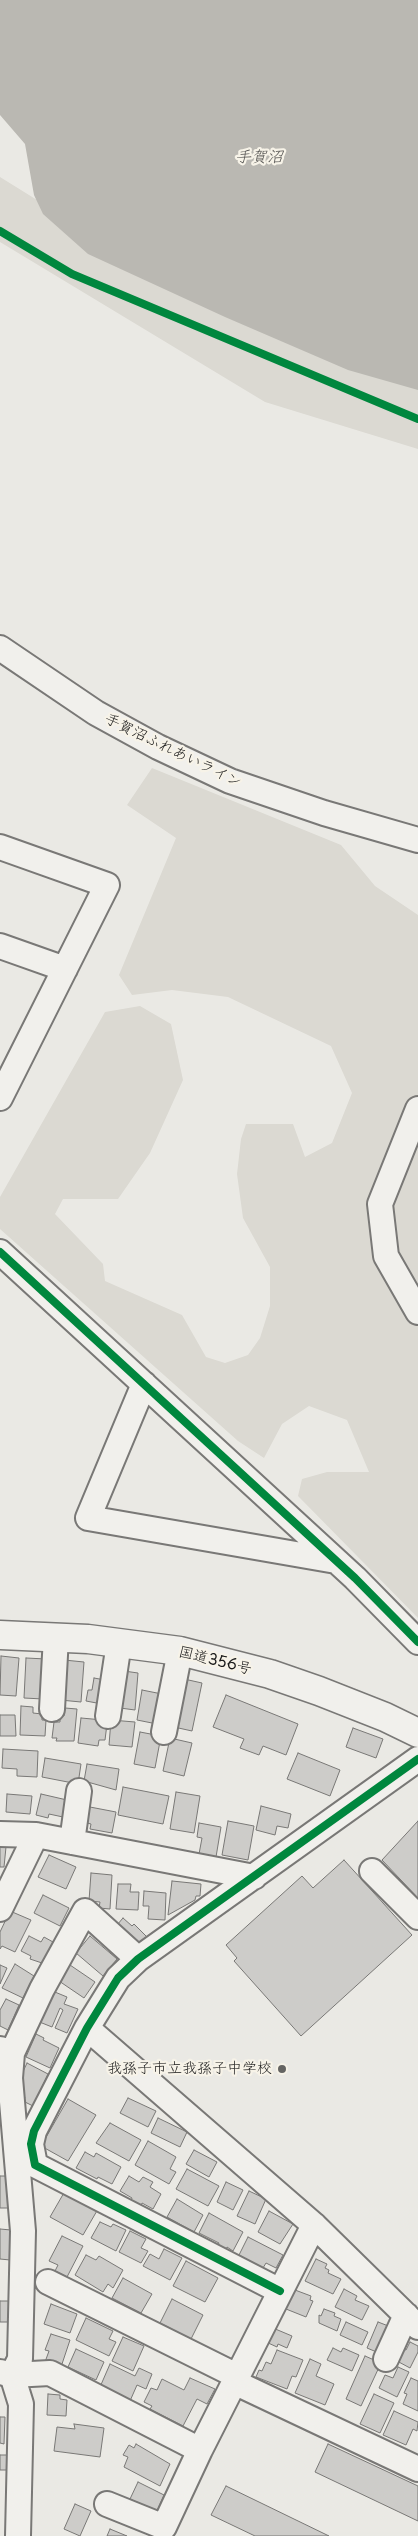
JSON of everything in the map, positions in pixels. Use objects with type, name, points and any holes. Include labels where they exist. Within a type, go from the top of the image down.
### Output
[{"type":"highway","name":"国道356号","points":[[0,1635],[56,1637],[119,1643],[180,1652],[270,1674],[385,1716],[418,1733]]},
{"type":"street","name":"手賀沼ふれあいライン","points":[[0,648],[96,713],[158,747],[230,781],[324,814],[418,840]]},
{"type":"street","points":[[0,846],[107,885],[65,969],[7,1068],[0,1098]]},
{"type":"street","points":[[0,946],[65,969]]},
{"type":"street","points":[[418,1109],[380,1204],[386,1256],[418,1312]]},
{"type":"street","points":[[0,1252],[336,1561],[418,1642]]},
{"type":"street","points":[[144,1384],[88,1518],[336,1561]]},
{"type":"street","points":[[52,1709],[56,1637]]},
{"type":"street","points":[[108,1716],[119,1643]]},
{"type":"street","points":[[164,1732],[180,1652]]},
{"type":"street","points":[[280,2291],[35,2165],[31,2144],[34,2131],[87,2028],[118,1978],[138,1959],[418,1759]]},
{"type":"street","points":[[72,1842],[79,1792]]},
{"type":"street","points":[[0,1834],[36,1835],[254,1877]]},
{"type":"street","points":[[0,1909],[36,1835]]},
{"type":"street","points":[[372,1871],[418,1917]]},
{"type":"street","points":[[6,2374],[20,2360],[23,2230],[6,2051],[85,1911],[138,1959]]},
{"type":"street","points":[[87,2028],[314,2225],[412,2321],[386,2359]]},
{"type":"street","points":[[107,2504],[164,2527],[200,2450],[314,2225]]},
{"type":"street","points":[[48,2282],[236,2379],[418,2469]]},
{"type":"street","points":[[6,2374],[50,2373],[200,2450]]},
{"type":"street","points":[[6,2374],[21,2404],[18,2536]]},
{"type":"shaded area","points":[[0,177],[124,254],[418,372],[418,449],[265,402],[0,242]]},
{"type":"shaded area","points":[[152,768],[341,845],[375,886],[418,915],[418,1618],[298,1496],[302,1479],[327,1472],[369,1472],[347,1420],[309,1406],[282,1424],[264,1458],[238,1441],[0,1229],[0,1197],[105,1012],[140,1006],[171,1024],[183,1080],[150,1153],[118,1199],[63,1199],[55,1214],[103,1264],[105,1281],[182,1315],[206,1357],[225,1363],[248,1355],[260,1338],[270,1306],[270,1267],[243,1218],[237,1174],[241,1139],[246,1124],[293,1124],[305,1157],[332,1143],[352,1093],[331,1046],[228,997],[172,990],[132,995],[119,975],[176,838],[127,805]]},
{"type":"water","name":"手賀沼","points":[[0,0],[418,0],[418,390],[348,370],[225,317],[88,254],[43,214],[34,195],[25,144],[0,115]]},
{"type":"building","points":[[1,1656],[19,1658],[16,1696],[0,1695]]},
{"type":"building","points":[[26,1658],[46,1659],[43,1699],[24,1698]]},
{"type":"building","points":[[64,1660],[84,1662],[81,1702],[60,1700]]},
{"type":"building","points":[[124,1671],[138,1673],[135,1710],[120,1708]]},
{"type":"building","points":[[94,1678],[105,1680],[102,1704],[86,1701],[88,1690],[92,1690]]},
{"type":"building","points":[[184,1679],[202,1683],[192,1731],[174,1727]]},
{"type":"building","points":[[142,1690],[162,1694],[157,1724],[137,1720]]},
{"type":"building","points":[[226,1695],[298,1724],[286,1755],[263,1746],[259,1755],[240,1748],[244,1739],[213,1727]]},
{"type":"building","points":[[21,1706],[33,1707],[33,1713],[42,1714],[42,1720],[46,1720],[45,1736],[20,1735]]},
{"type":"building","points":[[65,1708],[77,1709],[74,1741],[56,1741],[57,1738],[52,1738],[54,1722],[60,1722],[60,1715],[64,1716]]},
{"type":"building","points":[[0,1715],[15,1715],[16,1736],[0,1736]]},
{"type":"building","points":[[81,1718],[103,1720],[107,1724],[105,1740],[99,1740],[98,1746],[78,1743]]},
{"type":"building","points":[[111,1720],[135,1722],[132,1747],[109,1745]]},
{"type":"building","points":[[353,1728],[383,1739],[376,1758],[346,1747]]},
{"type":"building","points":[[140,1732],[161,1736],[155,1768],[134,1764]]},
{"type":"building","points":[[170,1738],[192,1743],[184,1776],[163,1771]]},
{"type":"building","points":[[3,1749],[38,1751],[37,1777],[17,1776],[17,1769],[2,1768]]},
{"type":"building","points":[[298,1753],[340,1770],[330,1796],[287,1779]]},
{"type":"building","points":[[45,1758],[81,1764],[78,1784],[42,1777]]},
{"type":"building","points":[[87,1764],[119,1769],[116,1790],[84,1781]]},
{"type":"building","points":[[123,1787],[169,1796],[163,1824],[118,1815]]},
{"type":"building","points":[[176,1792],[200,1796],[194,1833],[170,1829]]},
{"type":"building","points":[[7,1794],[32,1796],[30,1814],[6,1812]]},
{"type":"building","points":[[41,1794],[67,1800],[63,1817],[49,1814],[48,1818],[36,1815]]},
{"type":"building","points":[[261,1806],[291,1814],[288,1828],[277,1826],[275,1835],[256,1830]]},
{"type":"building","points":[[90,1807],[116,1812],[112,1833],[90,1829],[91,1824],[87,1823]]},
{"type":"building","points":[[228,1821],[254,1826],[248,1860],[222,1855]]},
{"type":"building","points":[[418,1821],[418,1898],[382,1860]]},
{"type":"building","points":[[199,1823],[221,1827],[216,1857],[199,1854],[202,1838],[197,1837]]},
{"type":"building","points":[[0,1847],[6,1847],[4,1867],[0,1867]]},
{"type":"building","points":[[49,1855],[76,1867],[66,1889],[38,1877]]},
{"type":"building","points":[[344,1860],[412,1935],[301,2036],[234,1961],[237,1958],[226,1945],[302,1876],[313,1888]]},
{"type":"building","points":[[91,1873],[112,1875],[110,1909],[99,1908],[100,1902],[89,1901]]},
{"type":"building","points":[[172,1881],[201,1884],[200,1896],[196,1896],[195,1900],[168,1915]]},
{"type":"building","points":[[118,1884],[131,1884],[130,1892],[139,1892],[138,1910],[116,1909]]},
{"type":"building","points":[[144,1891],[166,1893],[165,1920],[148,1919],[149,1906],[143,1906]]},
{"type":"building","points":[[43,1895],[69,1908],[60,1926],[34,1913]]},
{"type":"building","points":[[10,1911],[31,1920],[15,1952],[2,1946],[0,1949],[0,1932]]},
{"type":"building","points":[[123,1918],[132,1926],[134,1924],[147,1937],[138,1946],[117,1925]]},
{"type":"building","points":[[29,1936],[41,1942],[44,1937],[53,1942],[42,1963],[30,1959],[31,1956],[21,1951]]},
{"type":"building","points":[[90,1936],[117,1959],[103,1976],[76,1953]]},
{"type":"building","points":[[15,1964],[34,1976],[23,1998],[2,1988]]},
{"type":"building","points":[[0,1965],[7,1968],[0,1984]]},
{"type":"building","points":[[70,1965],[95,1982],[84,1998],[59,1981]]},
{"type":"building","points":[[50,1990],[67,1997],[64,2004],[78,2009],[67,2033],[55,2028],[63,2010],[60,2008],[52,2027],[37,2021]]},
{"type":"building","points":[[6,1999],[19,2005],[8,2030],[0,2026],[0,2010]]},
{"type":"building","points":[[36,2034],[59,2048],[50,2068],[26,2057]]},
{"type":"building","points":[[27,2063],[48,2074],[33,2106],[23,2101],[25,2097],[20,2095],[16,2087]]},
{"type":"building","points":[[128,2098],[156,2111],[148,2127],[120,2113]]},
{"type":"building","points":[[68,2099],[96,2115],[68,2161],[41,2146]]},
{"type":"building","points":[[158,2118],[187,2132],[180,2147],[151,2133]]},
{"type":"building","points":[[110,2123],[141,2140],[129,2161],[96,2143]]},
{"type":"building","points":[[148,2141],[176,2157],[170,2169],[176,2172],[169,2184],[135,2165]]},
{"type":"building","points":[[194,2150],[217,2162],[209,2177],[186,2164]]},
{"type":"building","points":[[85,2152],[94,2157],[96,2153],[121,2167],[112,2184],[98,2177],[97,2179],[76,2168]]},
{"type":"building","points":[[187,2169],[219,2186],[208,2206],[176,2189]]},
{"type":"building","points":[[0,2176],[10,2176],[9,2208],[0,2208]]},
{"type":"building","points":[[129,2176],[139,2182],[143,2177],[153,2182],[150,2187],[161,2194],[153,2209],[142,2203],[141,2206],[131,2201],[132,2198],[120,2191]]},
{"type":"building","points":[[226,2182],[243,2190],[233,2210],[217,2202]]},
{"type":"building","points":[[65,2191],[98,2209],[83,2235],[50,2217]]},
{"type":"building","points":[[249,2191],[266,2199],[255,2224],[237,2216]]},
{"type":"building","points":[[177,2199],[203,2215],[194,2232],[167,2217]]},
{"type":"building","points":[[269,2211],[293,2224],[280,2244],[258,2232]]},
{"type":"building","points":[[209,2213],[243,2232],[233,2251],[227,2247],[226,2250],[218,2245],[219,2243],[199,2233]]},
{"type":"building","points":[[100,2222],[111,2227],[113,2224],[126,2230],[116,2251],[91,2238]]},
{"type":"building","points":[[0,2229],[11,2230],[10,2260],[0,2259]]},
{"type":"building","points":[[130,2231],[146,2239],[141,2248],[148,2251],[141,2263],[119,2252]]},
{"type":"building","points":[[62,2236],[83,2246],[67,2277],[55,2271],[58,2265],[49,2261]]},
{"type":"building","points":[[248,2237],[283,2255],[276,2268],[266,2263],[263,2268],[239,2255]]},
{"type":"building","points":[[164,2249],[182,2258],[170,2280],[143,2266],[150,2254],[159,2259]]},
{"type":"building","points":[[86,2255],[96,2260],[99,2256],[123,2270],[113,2288],[108,2284],[103,2292],[75,2275]]},
{"type":"building","points":[[316,2259],[327,2264],[325,2268],[329,2270],[328,2273],[341,2279],[333,2294],[305,2281]]},
{"type":"building","points":[[186,2261],[218,2278],[205,2302],[173,2286]]},
{"type":"building","points":[[123,2278],[152,2294],[141,2313],[112,2298]]},
{"type":"building","points":[[344,2289],[357,2296],[355,2300],[369,2306],[362,2320],[335,2307]]},
{"type":"building","points":[[295,2290],[311,2296],[310,2300],[313,2301],[306,2317],[286,2309],[287,2306],[285,2305],[289,2293],[293,2295]]},
{"type":"building","points":[[172,2299],[203,2315],[191,2339],[160,2323]]},
{"type":"building","points":[[0,2301],[12,2301],[11,2322],[0,2322]]},
{"type":"building","points":[[51,2304],[77,2314],[70,2333],[44,2324]]},
{"type":"building","points":[[324,2309],[335,2313],[334,2316],[341,2319],[337,2331],[319,2323],[319,2315],[321,2316]]},
{"type":"building","points":[[86,2318],[113,2331],[109,2339],[116,2342],[109,2356],[76,2340]]},
{"type":"building","points":[[346,2322],[368,2332],[362,2345],[340,2335]]},
{"type":"building","points":[[378,2322],[391,2327],[379,2353],[367,2348]]},
{"type":"building","points":[[273,2328],[292,2336],[287,2348],[278,2344],[277,2347],[266,2342]]},
{"type":"building","points":[[51,2334],[70,2340],[61,2367],[45,2362],[49,2351],[45,2350]]},
{"type":"building","points":[[123,2337],[144,2346],[133,2371],[112,2361]]},
{"type":"building","points":[[410,2342],[418,2346],[418,2352],[410,2368],[397,2361],[403,2349],[406,2350]]},
{"type":"building","points":[[333,2348],[341,2352],[343,2348],[359,2355],[352,2371],[327,2360]]},
{"type":"building","points":[[76,2349],[104,2362],[96,2380],[68,2367]]},
{"type":"building","points":[[277,2350],[303,2360],[296,2377],[292,2376],[287,2389],[256,2377],[259,2370],[262,2371],[266,2362],[271,2364]]},
{"type":"building","points":[[365,2356],[381,2363],[361,2406],[346,2399]]},
{"type":"building","points":[[310,2359],[321,2364],[316,2376],[334,2384],[325,2405],[295,2393]]},
{"type":"building","points":[[110,2364],[135,2376],[139,2368],[152,2374],[146,2389],[137,2385],[130,2401],[100,2387]]},
{"type":"building","points":[[398,2367],[409,2372],[397,2397],[379,2388],[385,2375],[393,2378]]},
{"type":"building","points":[[190,2378],[215,2389],[207,2404],[197,2399],[183,2426],[150,2409],[152,2406],[144,2402],[151,2388],[157,2390],[162,2379],[184,2390]]},
{"type":"building","points":[[411,2378],[418,2381],[418,2411],[403,2404],[407,2394],[404,2393]]},
{"type":"building","points":[[48,2394],[60,2395],[60,2399],[67,2400],[66,2416],[47,2415]]},
{"type":"building","points":[[374,2394],[394,2403],[380,2433],[360,2424]]},
{"type":"building","points":[[394,2411],[418,2422],[417,2431],[413,2429],[406,2445],[383,2435]]},
{"type":"building","points":[[0,2417],[5,2417],[4,2444],[0,2443]]},
{"type":"building","points":[[74,2424],[104,2428],[100,2457],[54,2451],[57,2427],[75,2429]]},
{"type":"building","points":[[136,2444],[170,2464],[160,2486],[124,2467],[128,2457],[123,2455],[129,2445],[134,2448]]},
{"type":"building","points":[[328,2444],[418,2486],[418,2521],[315,2472]]},
{"type":"building","points":[[0,2455],[9,2455],[9,2470],[0,2470]]},
{"type":"building","points":[[138,2482],[164,2495],[157,2511],[130,2499]]},
{"type":"building","points":[[226,2486],[329,2536],[255,2536],[211,2515]]},
{"type":"building","points":[[75,2504],[91,2511],[80,2536],[64,2529]]},
{"type":"building","points":[[110,2529],[127,2536],[107,2536]]},
{"type":"cycle path","points":[[0,231],[72,274],[418,419]]},
{"type":"cycle path","points":[[0,1252],[355,1578],[418,1642]]},
{"type":"cycle path","points":[[280,2291],[35,2165],[31,2144],[34,2131],[87,2028],[118,1978],[138,1959],[418,1759]]},
{"type":"place","name":"我孫子市立我孫子中学校","points":[[282,2069]]}]
